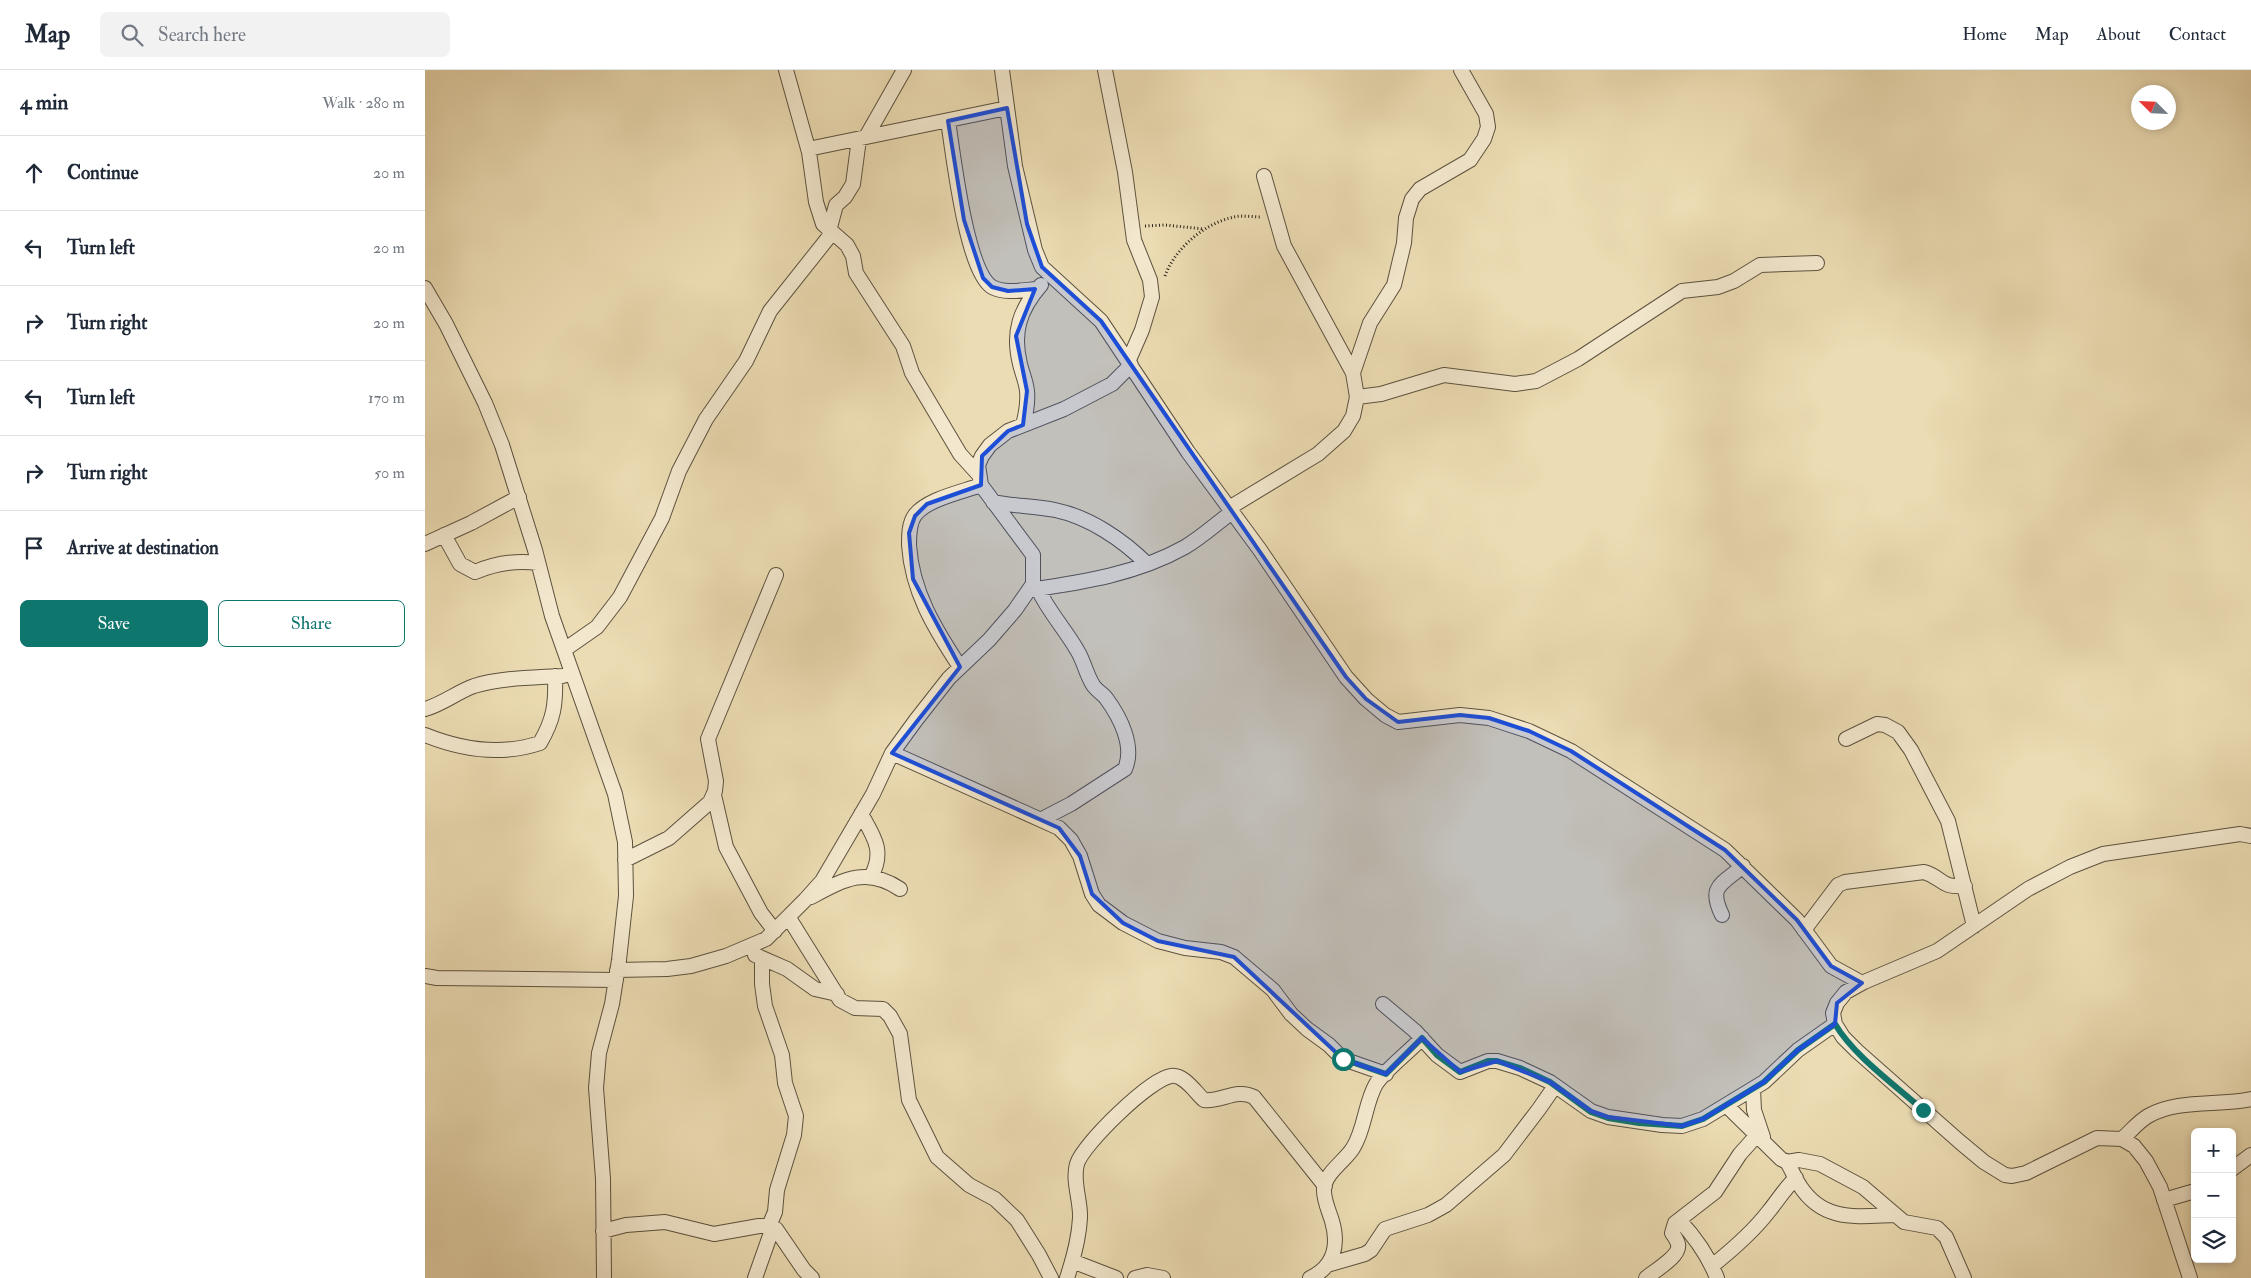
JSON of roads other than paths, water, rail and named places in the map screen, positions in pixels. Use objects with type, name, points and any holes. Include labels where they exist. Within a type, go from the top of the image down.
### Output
[{"type":"street","points":[[786,70],[808,149],[819,216],[823,224],[847,245],[853,256],[856,273],[903,346],[912,373],[960,454],[1033,555],[1034,589],[1079,652],[1094,686],[1106,698],[1122,724],[1128,745],[1129,760],[1125,769],[1071,804],[1042,819]]},
{"type":"street","points":[[564,650],[597,627],[620,597],[663,518],[679,471],[706,418],[746,361],[770,311],[831,232],[836,205],[845,197],[853,184],[863,138],[904,70]]},
{"type":"street","points":[[1001,70],[1015,166],[1027,224],[1042,267],[1101,321],[1230,510],[1260,550],[1346,678],[1366,700],[1385,715],[1399,722],[1460,715],[1489,718],[1529,731],[1571,751],[1725,850],[1797,920],[1831,966],[1862,983]]},
{"type":"street","points":[[980,480],[979,465],[982,456],[990,445],[1008,432],[1064,409],[1112,384],[1129,364],[1142,330],[1152,292],[1150,280],[1134,240],[1123,164],[1105,70]]},
{"type":"street","points":[[1353,373],[1370,323],[1393,285],[1403,243],[1406,218],[1412,199],[1420,189],[1470,160],[1484,139],[1489,127],[1486,114],[1461,70]]},
{"type":"street","points":[[808,149],[1007,108]]},
{"type":"street","points":[[948,121],[964,220],[983,278],[992,287],[1008,291],[1037,289]]},
{"type":"street","points":[[425,976],[437,978],[616,975],[691,966],[726,956],[766,939],[789,918],[822,880],[861,814],[892,753],[944,685],[989,640],[1034,589],[1109,577],[1135,570],[1186,546],[1230,510],[1318,454],[1344,431],[1353,416],[1357,397],[1353,373],[1283,246],[1277,217],[1264,176]]},
{"type":"street","points":[[1357,397],[1381,394],[1443,375],[1515,384],[1536,381],[1586,355],[1677,293],[1718,287],[1734,281],[1760,265],[1817,263]]},
{"type":"street","points":[[1023,425],[1027,406],[1027,391],[1016,336],[1022,314],[1037,289],[1050,275]]},
{"type":"street","points":[[425,288],[446,324],[485,403],[502,445],[519,497],[552,616],[615,794],[625,842],[626,896],[616,975],[599,1053],[595,1088],[603,1179],[601,1276]]},
{"type":"street","points":[[961,667],[940,634],[913,579],[909,534],[915,516],[927,504],[980,480]]},
{"type":"street","points":[[425,544],[519,497]]},
{"type":"street","points":[[993,502],[1055,510],[1081,518],[1115,538],[1135,552],[1147,564]]},
{"type":"street","points":[[444,535],[460,564],[475,572],[494,564],[518,561],[538,563]]},
{"type":"street","points":[[625,860],[669,838],[710,802],[714,795],[715,767],[708,739],[776,575]]},
{"type":"street","points":[[425,735],[445,743],[474,750],[502,751],[525,748],[540,743],[551,723],[556,700],[555,676]]},
{"type":"street","points":[[425,709],[442,703],[475,686],[529,677],[573,676]]},
{"type":"street","points":[[1846,739],[1877,724],[1885,725],[1898,732],[1922,768],[1947,821],[1974,926]]},
{"type":"street","points":[[892,753],[1059,828],[1071,840],[1080,856],[1092,894],[1099,904],[1123,923],[1158,941],[1185,948],[1221,952],[1234,957],[1273,990],[1291,1014],[1307,1029],[1329,1045],[1343,1059],[1386,1074]]},
{"type":"street","points":[[714,795],[726,847],[761,913],[775,931]]},
{"type":"street","points":[[861,814],[874,837],[879,856],[877,866],[871,877]]},
{"type":"street","points":[[2190,1278],[2161,1186],[2146,1161],[2134,1146],[2122,1140],[2097,1138],[2026,1173],[2012,1176],[2005,1175],[1984,1162],[1857,1051],[1843,1037],[1835,1024],[1833,1013],[1837,1003],[1846,992],[1862,983],[1937,951],[2027,889],[2070,867],[2103,854],[2240,834],[2251,836]]},
{"type":"street","points":[[1722,915],[1715,893],[1723,882],[1743,866]]},
{"type":"street","points":[[1804,930],[1837,885],[1845,882],[1924,872],[1952,887],[1965,886]]},
{"type":"street","points":[[805,900],[850,878],[871,877],[883,880],[900,889]]},
{"type":"street","points":[[789,918],[840,1000],[855,1008],[883,1009],[890,1016],[900,1034],[909,1100],[937,1157],[969,1185],[995,1199],[1017,1220],[1051,1278]]},
{"type":"street","points":[[742,949],[787,969],[815,989],[837,994]]},
{"type":"street","points":[[755,1278],[775,1212],[777,1190],[794,1135],[796,1116],[785,1083],[780,1048],[765,1006],[762,984],[763,958]]},
{"type":"street","points":[[1383,1004],[1422,1038],[1437,1055],[1460,1072],[1488,1061],[1497,1061],[1520,1068],[1555,1086],[1591,1112],[1608,1118],[1639,1123],[1682,1126],[1703,1119],[1764,1082],[1798,1050],[1835,1024]]},
{"type":"street","points":[[1319,1274],[1332,1259],[1335,1244],[1333,1223],[1326,1205],[1325,1186],[1327,1179],[1353,1149],[1363,1126],[1376,1084],[1422,1038]]},
{"type":"street","points":[[1067,1278],[1080,1218],[1077,1164],[1091,1141],[1119,1113],[1154,1084],[1170,1076],[1178,1076],[1185,1081],[1203,1100],[1213,1101],[1236,1093],[1247,1093],[1255,1097],[1325,1186]]},
{"type":"street","points":[[1319,1274],[1371,1250],[1385,1229],[1428,1215],[1446,1205],[1504,1155],[1555,1086]]},
{"type":"street","points":[[1753,1089],[1757,1121],[1767,1147]]},
{"type":"street","points":[[2122,1140],[2147,1116],[2169,1106],[2235,1102],[2251,1098]]},
{"type":"street","points":[[1727,1106],[1781,1159],[1787,1162],[1807,1161],[1839,1173],[1863,1187],[1896,1215],[1911,1224],[1921,1224],[1937,1228],[1946,1237],[1964,1278]]},
{"type":"street","points":[[1646,1278],[1675,1255],[1678,1244],[1672,1233],[1675,1223],[1715,1192],[1740,1154],[1757,1135]]},
{"type":"street","points":[[2236,1167],[2250,1161]]},
{"type":"street","points":[[1787,1162],[1800,1187],[1826,1210],[1841,1216],[1896,1215]]},
{"type":"street","points":[[1679,1220],[1695,1236],[1715,1272],[1729,1252],[1760,1222],[1782,1192],[1796,1178]]},
{"type":"street","points":[[2165,1200],[2191,1192]]},
{"type":"street","points":[[603,1231],[626,1225],[665,1222],[714,1234],[739,1228],[771,1226],[776,1229],[804,1270],[812,1278]]},
{"type":"street","points":[[1071,1261],[1116,1278]]},
{"type":"street","points":[[1135,1278],[1147,1275],[1163,1278]]}]
